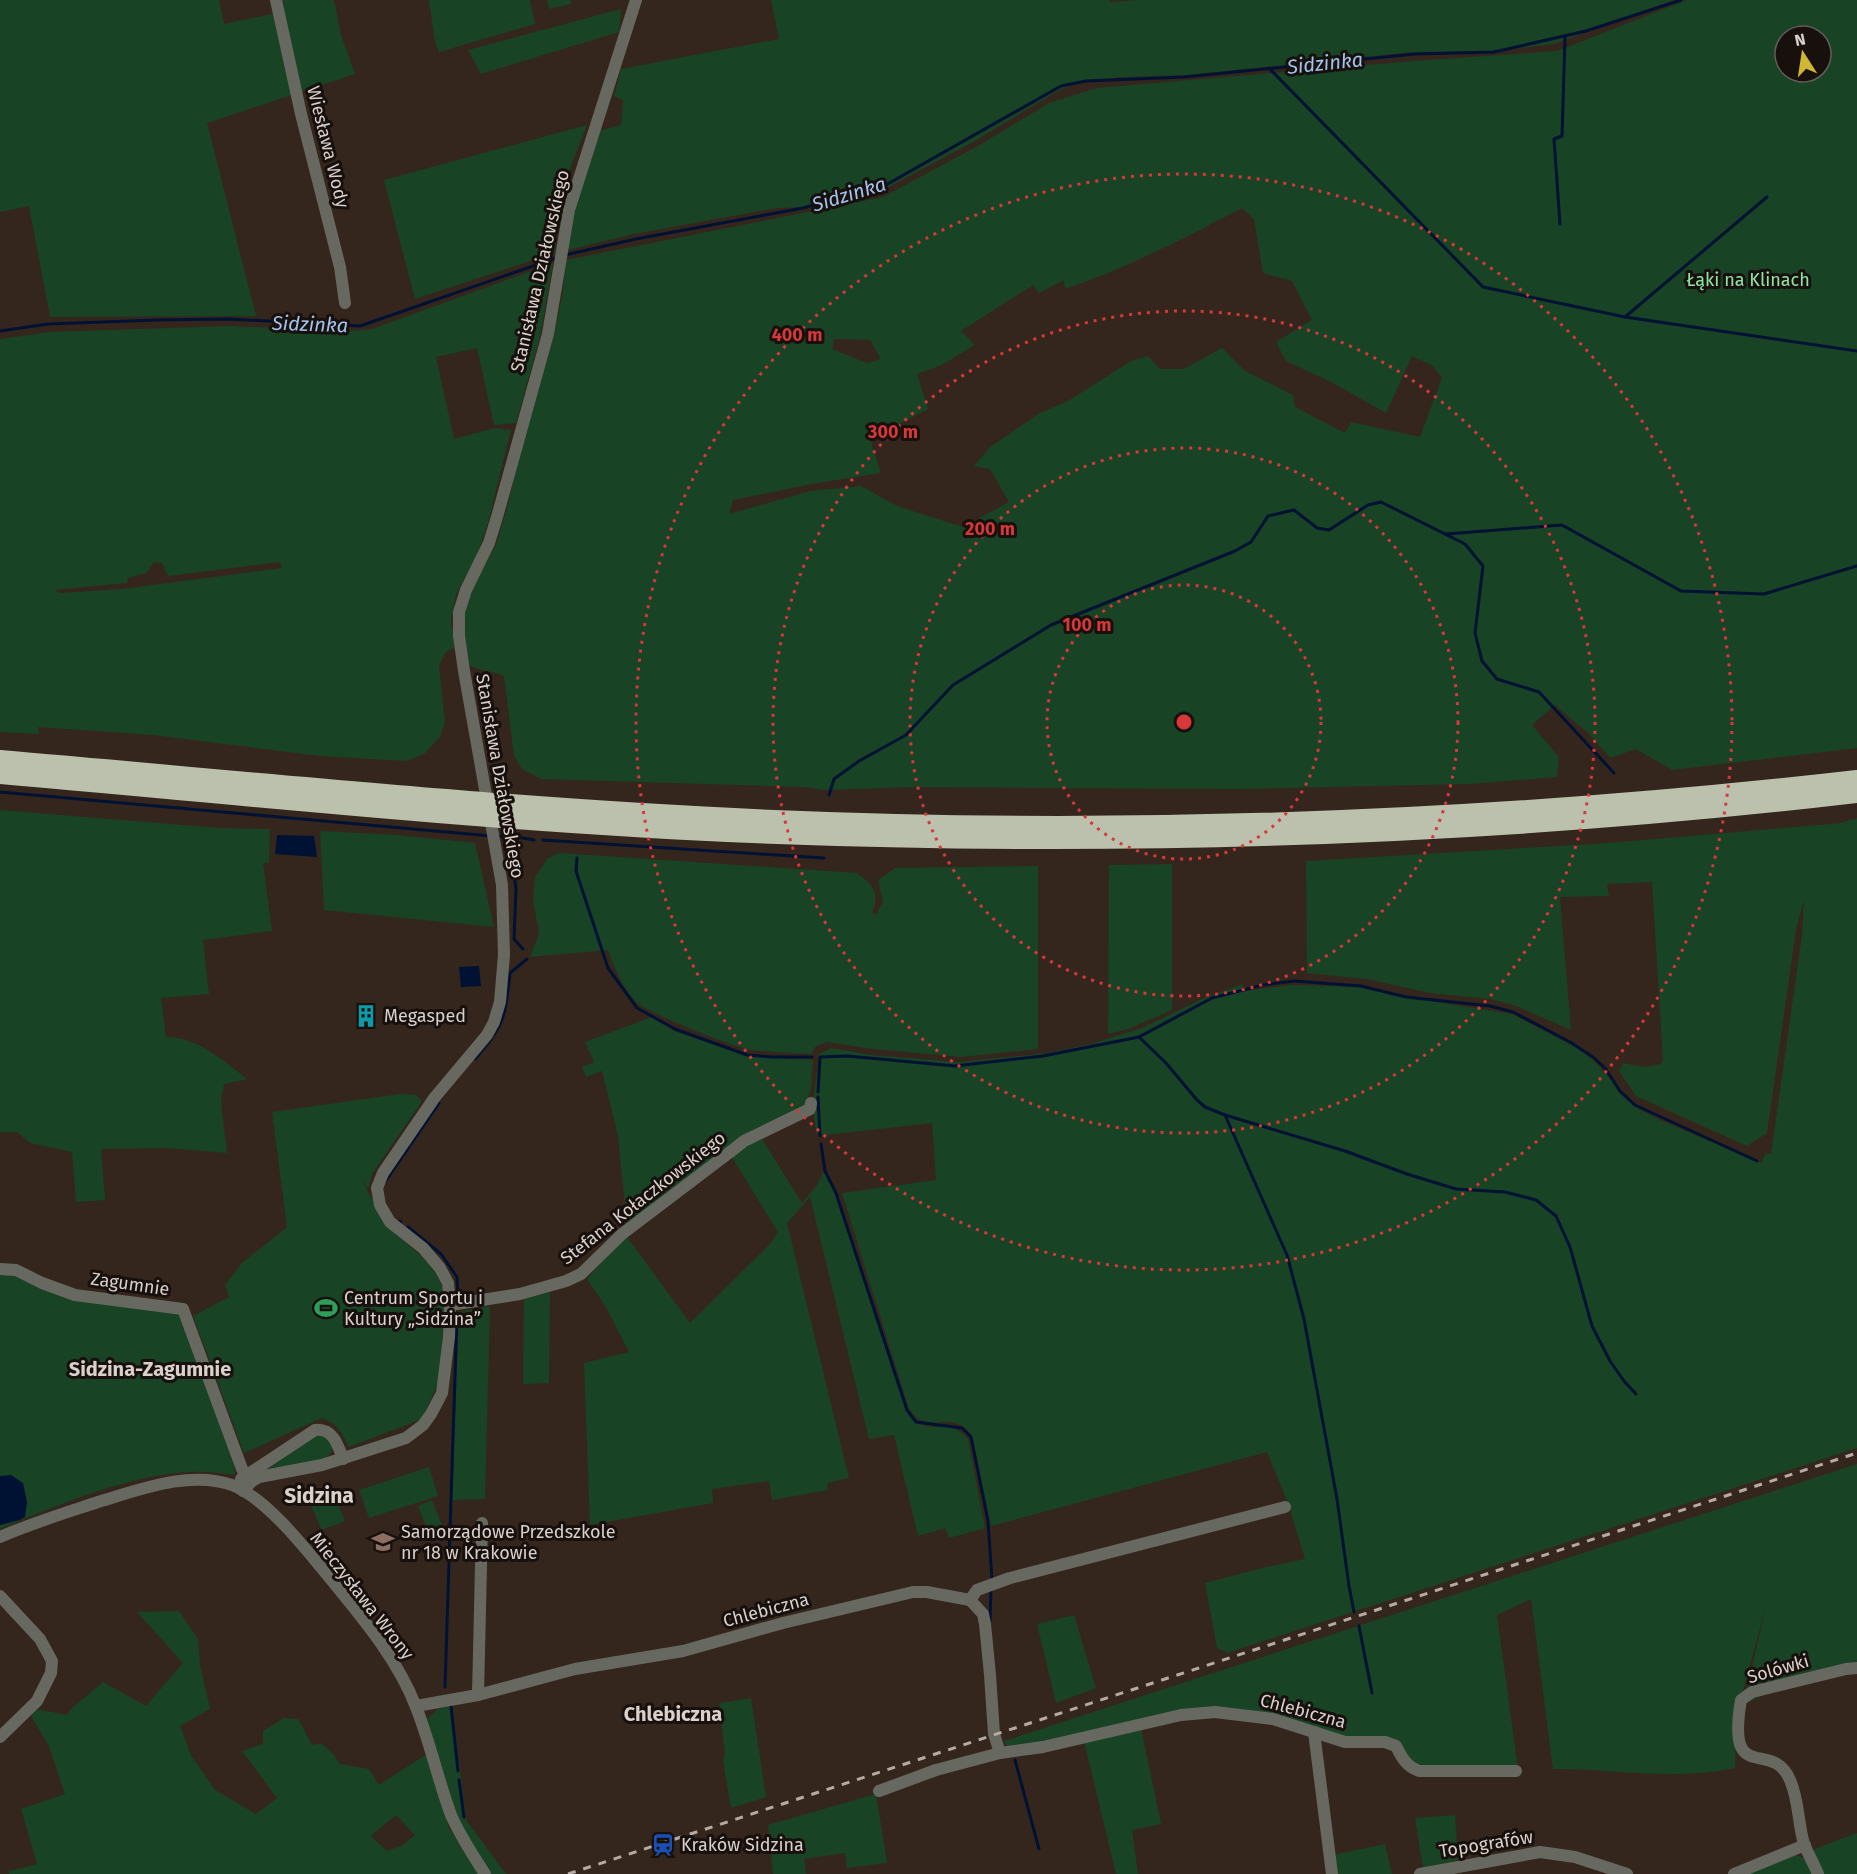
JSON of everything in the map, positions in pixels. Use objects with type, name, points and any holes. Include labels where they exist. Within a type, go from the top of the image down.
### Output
[{"type":"highway","points":[[0,759],[638,812],[869,823],[1020,825],[1263,822],[1429,815],[1641,800],[1857,779]]},
{"type":"highway","points":[[0,775],[658,829],[820,837],[1020,841],[1254,838],[1441,830],[1682,812],[1857,794]]},
{"type":"street","name":"Wiesława Wody","points":[[276,0],[301,114],[340,267],[345,303]]},
{"type":"street","name":"Stanisława Działowskiego","points":[[243,1484],[267,1474],[322,1465],[406,1438],[423,1425],[442,1393],[449,1337],[448,1283],[440,1268],[423,1248],[390,1222],[380,1205],[377,1188],[383,1173],[435,1097],[487,1035],[498,1012],[504,956],[503,896],[461,652],[459,612],[466,590],[489,543],[497,517],[549,334],[561,256],[576,184],[636,0]]},
{"type":"street","name":"Stefana Kołaczkowskiego","points":[[450,1305],[520,1294],[566,1281],[581,1274],[622,1234],[734,1149],[810,1109],[811,1103]]},
{"type":"street","name":"Zagumnie","points":[[0,1269],[16,1270],[42,1283],[75,1295],[183,1309],[243,1484]]},
{"type":"street","points":[[243,1484],[315,1430],[326,1431],[333,1436],[343,1459]]},
{"type":"street","name":"Mieczysława Wrony","points":[[0,1537],[37,1521],[142,1489],[192,1481],[243,1484],[322,1569],[390,1658],[416,1706],[451,1814],[485,1874]]},
{"type":"street","points":[[1000,1754],[994,1734],[986,1624],[983,1614],[970,1600],[977,1590],[1010,1578],[1285,1507]]},
{"type":"street","points":[[478,1695],[482,1523]]},
{"type":"street","name":"Chlebiczna","points":[[416,1706],[478,1695],[575,1669],[683,1652],[783,1623],[904,1594],[927,1592],[970,1600]]},
{"type":"street","points":[[0,1596],[40,1639],[52,1661],[51,1673],[37,1701],[0,1737]]},
{"type":"street","name":"Solówki","points":[[1818,1874],[1805,1845],[1791,1782],[1785,1770],[1771,1760],[1746,1756],[1739,1744],[1738,1718],[1741,1700],[1752,1692],[1857,1668]]},
{"type":"street","name":"Chlebiczna","points":[[879,1791],[936,1770],[1000,1754],[1043,1747],[1181,1715],[1215,1712],[1273,1719],[1345,1742],[1386,1742],[1396,1746],[1409,1767],[1419,1770],[1516,1771]]},
{"type":"street","points":[[1314,1732],[1332,1874]]},
{"type":"street","points":[[1734,1874],[1805,1845]]},
{"type":"street","name":"Topografów","points":[[1420,1874],[1540,1852],[1575,1857],[1627,1874]]},
{"type":"green space","points":[[0,0],[219,0],[224,24],[285,13],[283,0],[334,0],[341,35],[355,74],[207,123],[256,316],[50,317],[29,206],[0,212]]},
{"type":"green space","points":[[429,0],[530,0],[535,24],[439,52],[435,42]]},
{"type":"green space","points":[[547,0],[571,0],[571,4],[549,9]]},
{"type":"green space","points":[[771,0],[1109,0],[1110,2],[1139,0],[1674,0],[1554,44],[1495,51],[1412,52],[1186,75],[1120,77],[1075,84],[1061,89],[973,142],[885,189],[803,207],[777,208],[634,234],[568,250],[568,230],[599,131],[621,125],[623,100],[614,96],[621,69],[779,39]]},
{"type":"green space","name":"Łąki na Klinach","points":[[1687,0],[1857,0],[1857,748],[1672,770],[1636,749],[1610,758],[1589,734],[1555,705],[1532,725],[1559,757],[1557,777],[1469,784],[1238,789],[915,787],[825,790],[804,787],[541,779],[522,769],[514,756],[504,676],[469,665],[463,629],[467,600],[496,545],[507,508],[523,442],[553,339],[562,297],[566,260],[883,197],[976,147],[1049,103],[1097,88],[1557,51]],"holes":[[[1242,208],[1254,219],[1263,273],[1292,281],[1312,320],[1276,342],[1286,361],[1331,382],[1386,413],[1412,356],[1433,366],[1442,378],[1420,437],[1351,422],[1345,433],[1295,407],[1293,395],[1245,371],[1222,348],[1184,369],[1160,369],[1148,356],[1131,361],[1068,401],[1040,413],[990,447],[974,466],[990,469],[1009,502],[963,527],[897,506],[861,486],[810,491],[729,514],[733,500],[881,473],[870,439],[928,409],[917,374],[942,365],[975,345],[961,331],[1033,285],[1039,293],[1064,280],[1065,289],[1088,281],[1133,262]],[[834,339],[870,340],[881,359],[867,363],[832,349]]]},
{"type":"green space","points":[[621,9],[619,32],[481,74],[468,50]]},
{"type":"green space","points":[[587,125],[570,168],[557,230],[555,253],[415,299],[384,180]]},
{"type":"green space","points":[[553,263],[540,337],[516,423],[494,425],[477,348],[436,357],[454,439],[495,428],[511,430],[488,523],[477,555],[456,595],[451,621],[455,647],[445,653],[439,666],[445,723],[440,737],[424,754],[406,761],[320,756],[153,735],[38,727],[39,734],[0,732],[0,339],[50,332],[229,326],[349,331],[372,329]],"holes":[[[154,562],[162,563],[168,576],[280,562],[282,568],[122,589],[61,593],[54,590],[127,583],[128,578],[146,573]]]},
{"type":"green space","points":[[0,810],[219,828],[270,829],[269,863],[263,863],[272,931],[203,940],[209,994],[161,998],[166,1037],[188,1041],[210,1051],[247,1079],[224,1084],[221,1102],[227,1153],[167,1148],[101,1149],[105,1200],[76,1202],[72,1152],[30,1143],[17,1132],[0,1132]]},
{"type":"green space","points":[[1857,818],[1857,1448],[1227,1653],[1217,1648],[1205,1583],[1305,1559],[1289,1506],[1267,1452],[991,1526],[972,1435],[965,1428],[951,1422],[926,1422],[909,1409],[842,1193],[936,1180],[932,1123],[824,1135],[816,1133],[813,1103],[819,1054],[831,1048],[872,1055],[958,1062],[1048,1053],[1091,1044],[1142,1028],[1200,1000],[1242,984],[1243,991],[1292,985],[1357,987],[1512,1014],[1577,1048],[1594,1061],[1612,1081],[1619,1093],[1635,1107],[1662,1121],[1761,1163],[1766,1153],[1771,1154],[1802,935],[1804,900],[1796,929],[1767,1133],[1747,1146],[1636,1096],[1619,1071],[1623,1063],[1644,1067],[1661,1064],[1663,1060],[1652,882],[1607,884],[1609,896],[1560,897],[1571,1030],[1516,1006],[1491,999],[1430,993],[1366,979],[1307,973],[1306,861],[1609,843],[1841,823]]},
{"type":"green space","points":[[320,831],[398,835],[475,843],[494,927],[324,910]]},
{"type":"green space","points":[[559,853],[857,873],[874,890],[875,900],[872,913],[876,915],[883,902],[878,880],[895,868],[1038,866],[1038,1049],[961,1057],[873,1049],[827,1042],[816,1046],[811,1054],[788,1053],[742,1048],[691,1029],[636,1002],[623,984],[608,950],[530,957],[539,934],[533,899],[535,877],[548,858]]},
{"type":"green space","points":[[1172,864],[1172,1010],[1128,1029],[1108,1034],[1109,865]]},
{"type":"green space","points":[[652,1017],[674,1031],[747,1056],[813,1060],[811,1089],[805,1105],[627,1224],[618,1136],[602,1071],[586,1077],[582,1067],[594,1062],[585,1042]]},
{"type":"green space","name":"Centrum Sportu i Kultury „Sidzina”","points":[[400,1094],[416,1095],[422,1101],[372,1174],[368,1189],[360,1175],[383,1218],[432,1268],[442,1287],[445,1300],[440,1379],[422,1419],[349,1447],[339,1429],[322,1418],[244,1453],[193,1316],[229,1297],[225,1285],[242,1263],[287,1227],[272,1112]]},
{"type":"green space","points":[[762,1139],[802,1203],[817,1185],[824,1171],[835,1194],[906,1411],[921,1425],[953,1428],[968,1439],[985,1528],[949,1538],[945,1528],[918,1536],[894,1435],[869,1439],[810,1197],[787,1223],[849,1478],[827,1483],[828,1490],[772,1500],[769,1481],[712,1489],[713,1503],[590,1525],[584,1363],[629,1352],[606,1307],[587,1279],[625,1234],[690,1323],[770,1244],[778,1232],[730,1154]]},
{"type":"green space","points":[[0,1273],[182,1314],[233,1456],[235,1475],[195,1472],[166,1474],[142,1479],[93,1493],[0,1529]]},
{"type":"green space","points":[[550,1292],[549,1383],[523,1384],[524,1299]]},
{"type":"green space","points":[[490,1306],[485,1499],[452,1500],[459,1312]]},
{"type":"green space","points":[[314,1435],[325,1436],[332,1445],[332,1451],[324,1460],[268,1469]]},
{"type":"green space","points":[[1857,1464],[1857,1665],[1816,1672],[1744,1704],[1765,1610],[1743,1691],[1737,1698],[1735,1768],[1689,1774],[1553,1769],[1531,1599],[1497,1615],[1518,1769],[1420,1766],[1407,1760],[1398,1743],[1344,1739],[1242,1711],[1008,1749],[1004,1741]]},
{"type":"green space","points":[[429,1467],[438,1496],[369,1518],[359,1490]]},
{"type":"green space","points":[[335,1497],[345,1521],[322,1530],[311,1506]]},
{"type":"green space","points":[[432,1500],[442,1526],[428,1531],[418,1506]]},
{"type":"green space","points":[[179,1611],[198,1639],[200,1664],[210,1709],[180,1726],[191,1755],[215,1790],[256,1814],[277,1798],[242,1751],[263,1744],[263,1731],[284,1718],[298,1719],[312,1745],[321,1743],[340,1764],[369,1769],[379,1785],[427,1754],[449,1828],[479,1874],[9,1874],[9,1871],[37,1864],[21,1809],[65,1794],[49,1746],[31,1716],[36,1709],[67,1715],[103,1682],[146,1706],[183,1663],[137,1612]],"holes":[[[396,1815],[415,1835],[401,1846],[387,1851],[371,1836]]]},
{"type":"green space","points":[[1074,1615],[1096,1688],[1056,1703],[1037,1624]]},
{"type":"green space","points":[[751,1698],[766,1797],[731,1808],[723,1761],[725,1754],[719,1703]]},
{"type":"green space","points":[[452,1705],[466,1820],[506,1874],[491,1874],[456,1817],[427,1719],[438,1709]]},
{"type":"green space","points":[[1141,1728],[1161,1824],[1132,1830],[1138,1874],[1116,1874],[1084,1741]]},
{"type":"green space","points":[[876,1794],[887,1863],[847,1868],[845,1853],[804,1859],[806,1874],[773,1874],[768,1825]]},
{"type":"green space","points":[[1455,1815],[1458,1860],[1423,1868],[1415,1818]]},
{"type":"green space","points":[[1857,1833],[1857,1874],[1822,1874],[1812,1850]]},
{"type":"green space","points":[[1385,1844],[1392,1874],[1335,1874],[1333,1855]]},
{"type":"green space","points":[[1794,1855],[1804,1859],[1813,1874],[1746,1874]]},
{"type":"water","points":[[277,835],[314,836],[317,857],[275,854]]},
{"type":"water","points":[[479,966],[481,986],[461,987],[459,967]]},
{"type":"water","points":[[11,1475],[23,1483],[27,1502],[25,1517],[0,1525],[0,1476]]},
{"type":"waterway","name":"Sidzinka","points":[[565,255],[636,239],[803,208],[884,186],[1061,86],[1086,81],[1184,77],[1415,54],[1494,52],[1586,31],[1681,0]]},
{"type":"waterway","points":[[1560,224],[1554,139],[1562,136],[1565,37]]},
{"type":"waterway","points":[[1269,68],[1483,287],[1625,317],[1857,351]]},
{"type":"waterway","points":[[1625,317],[1767,197]]},
{"type":"waterway","name":"Sidzinka","points":[[0,331],[48,324],[156,320],[229,319],[360,326],[559,257]]},
{"type":"waterway","points":[[829,795],[834,779],[859,761],[906,735],[953,685],[1051,625],[1235,551],[1251,542],[1268,516],[1294,510],[1317,528],[1329,530],[1368,505],[1381,502],[1465,544],[1483,566],[1475,633],[1482,661],[1497,679],[1539,692],[1614,773]]},
{"type":"waterway","points":[[1446,534],[1562,525],[1681,591],[1764,594],[1857,566]]},
{"type":"waterway","points":[[0,792],[491,836]]},
{"type":"waterway","points":[[507,835],[516,888],[514,939],[523,949]]},
{"type":"waterway","points":[[497,837],[507,835],[534,840]]},
{"type":"waterway","points":[[543,840],[824,858]]},
{"type":"waterway","points":[[577,858],[576,871],[608,968],[637,1008],[675,1029],[747,1055],[812,1057]]},
{"type":"waterway","points":[[475,1059],[502,1020],[510,973],[527,959]]},
{"type":"waterway","points":[[818,1092],[820,1057],[847,1056],[955,1066],[1043,1056],[1139,1037],[1212,998],[1263,985],[1294,981],[1361,986],[1406,997],[1490,1006],[1513,1012],[1593,1057],[1605,1068],[1620,1091],[1635,1105],[1757,1161]]},
{"type":"waterway","points":[[1139,1037],[1166,1063],[1205,1107],[1456,1189],[1505,1192],[1536,1200],[1556,1216],[1570,1247],[1592,1326],[1610,1361],[1636,1394]]},
{"type":"waterway","points":[[818,1097],[820,1136]]},
{"type":"waterway","points":[[385,1182],[439,1103]]},
{"type":"waterway","points":[[1225,1115],[1287,1255],[1304,1319],[1337,1499],[1354,1612]]},
{"type":"waterway","points":[[821,1144],[825,1171],[836,1193],[907,1410],[916,1422],[962,1428],[971,1437],[988,1521],[992,1580]]},
{"type":"waterway","points":[[408,1227],[441,1254],[457,1277],[458,1294]]},
{"type":"waterway","points":[[445,1687],[457,1313]]},
{"type":"waterway","points":[[990,1621],[991,1589]]},
{"type":"waterway","points":[[1359,1626],[1372,1693]]},
{"type":"waterway","points":[[451,1706],[458,1771]]},
{"type":"waterway","points":[[1015,1760],[1039,1849]]},
{"type":"waterway","points":[[459,1780],[464,1817]]},
{"type":"railway","points":[[568,1874],[1857,1453]]},
{"type":"place","name":"Megasped","points":[[366,1016]]},
{"type":"place","name":"Centrum Sportu i Kultury „Sidzina”","points":[[326,1308]]},
{"type":"place","name":"Samorządowe Przedszkole nr 18 w Krakowie","points":[[383,1542]]},
{"type":"place","name":"Kraków Sidzina","points":[[663,1845]]},
{"type":"district","name":"Sidzina-Zagumnie","points":[[150,1369]]},
{"type":"district","name":"Sidzina","points":[[319,1496]]},
{"type":"district","name":"Chlebiczna","points":[[673,1714]]}]
